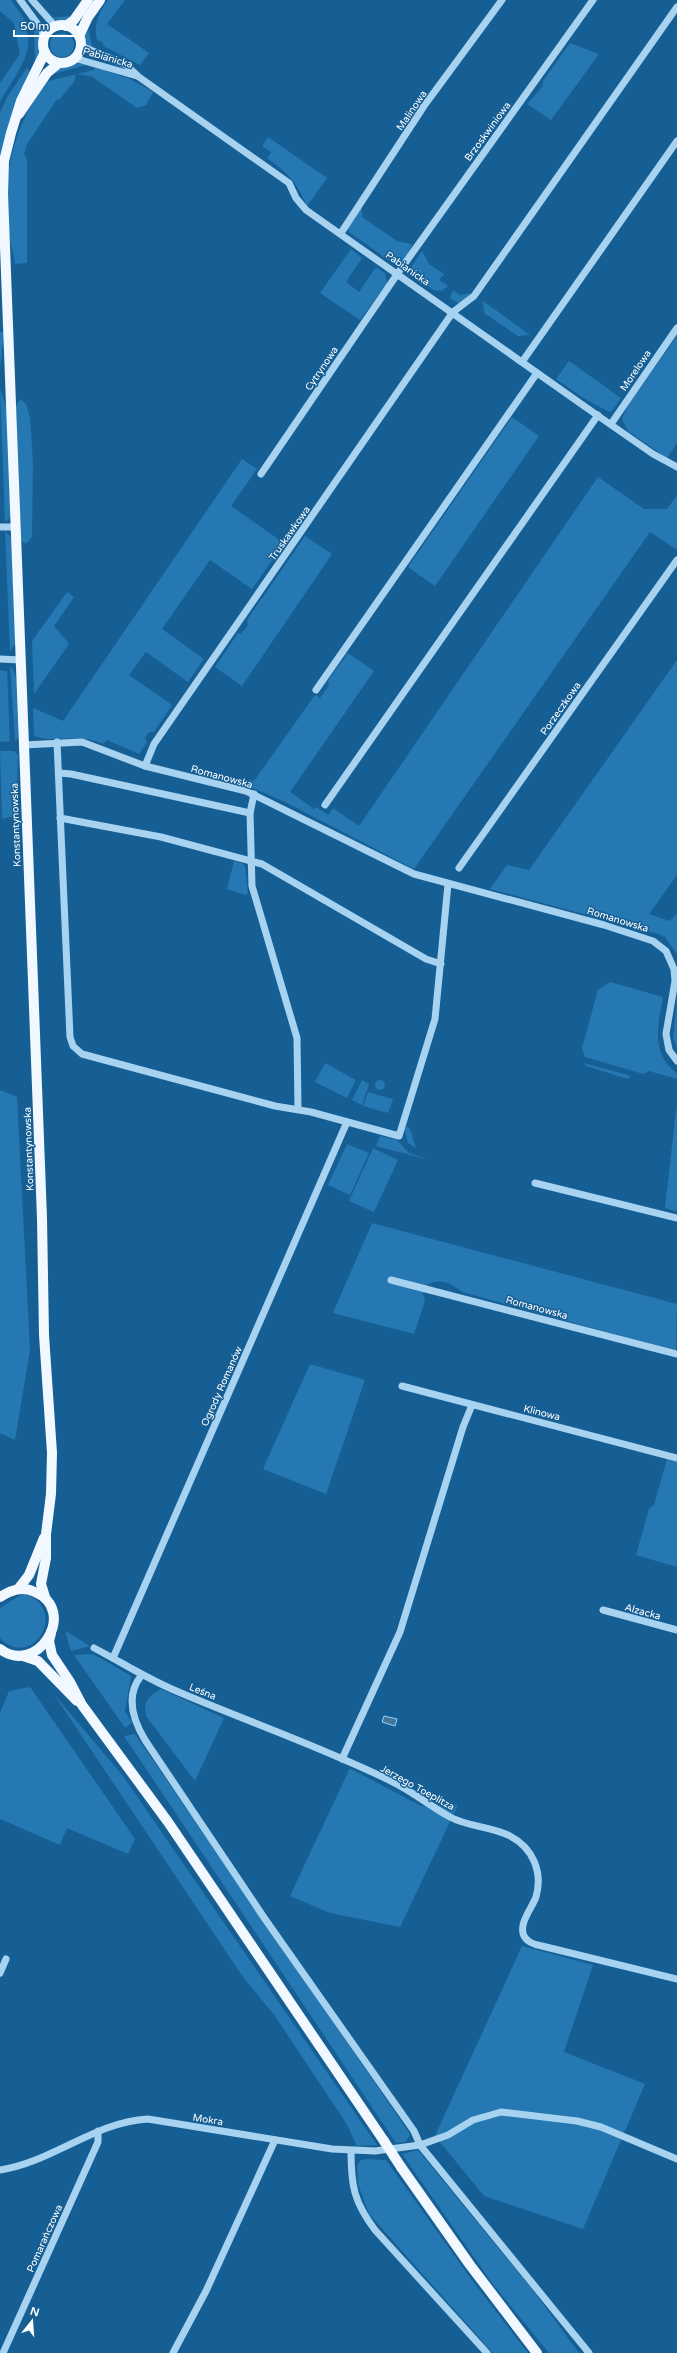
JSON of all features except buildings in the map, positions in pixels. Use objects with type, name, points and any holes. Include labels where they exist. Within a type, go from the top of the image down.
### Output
[{"type":"main road","points":[[88,0],[74,20],[48,31],[44,39],[45,52],[51,60],[59,63],[69,62],[74,58],[88,17],[100,0]]},
{"type":"main road","points":[[60,26],[73,29],[80,41]]},
{"type":"main road","name":"Konstantynowska","points":[[45,52],[21,101],[7,147],[3,176],[4,314],[16,527],[42,1218],[44,1335],[52,1453],[51,1494],[46,1534],[46,1558],[41,1584],[45,1597],[53,1612],[54,1621],[49,1641],[52,1655],[70,1682],[82,1705]]},
{"type":"main road","name":"Konstantynowska","points":[[17,117],[47,73],[59,63]]},
{"type":"main road","name":"Konstantynowska","points":[[19,1588],[29,1575],[46,1534]]},
{"type":"main road","points":[[2,1594],[19,1588],[29,1589],[45,1597]]},
{"type":"main road","points":[[23,1656],[38,1650],[51,1633]]},
{"type":"main road","points":[[2,1651],[38,1661],[82,1705],[168,1822],[401,2167],[470,2265],[537,2353]]},
{"type":"street","points":[[20,0],[42,30],[44,39]]},
{"type":"street","points":[[32,0],[60,26]]},
{"type":"street","name":"Malinowa","points":[[341,234],[424,106],[502,0]]},
{"type":"street","name":"Brzoskwiniowa","points":[[398,273],[593,0]]},
{"type":"street","name":"Truskawkowa","points":[[145,766],[154,744],[453,312],[474,296],[677,7]]},
{"type":"street","name":"Pabianicka","points":[[80,41],[126,65],[137,76],[289,183],[301,205],[653,454],[677,467]]},
{"type":"street","name":"Pabianicka","points":[[74,58],[137,76]]},
{"type":"street","points":[[522,362],[677,141]]},
{"type":"street","name":"Cytrynowa","points":[[261,474],[398,273]]},
{"type":"street","name":"Morelowa","points":[[611,424],[677,328]]},
{"type":"street","points":[[316,690],[537,373]]},
{"type":"street","points":[[325,805],[598,415]]},
{"type":"street","points":[[0,527],[16,527]]},
{"type":"street","name":"Porzeczkowa","points":[[459,868],[677,560]]},
{"type":"street","points":[[0,659],[21,660]]},
{"type":"street","points":[[57,742],[70,1037],[76,1049],[86,1056],[275,1106],[298,1109],[399,1136],[436,1019],[448,884]]},
{"type":"street","name":"Romanowska","points":[[24,745],[57,742],[89,744],[145,766],[254,794],[399,868],[448,884],[626,931],[660,945],[669,954],[674,969],[675,981],[666,1034],[669,1050],[677,1061]]},
{"type":"street","points":[[59,773],[71,774],[160,792],[250,813]]},
{"type":"street","points":[[254,794],[250,813],[250,861],[252,886],[263,917],[297,1038],[298,1109]]},
{"type":"street","points":[[60,818],[161,837],[262,864],[426,959],[441,964]]},
{"type":"street","name":"Ogrody Romanów","points":[[113,1658],[347,1122]]},
{"type":"street","points":[[535,1183],[677,1218]]},
{"type":"street","name":"Romanowska","points":[[391,1280],[677,1354]]},
{"type":"street","name":"Klinowa","points":[[402,1386],[677,1458]]},
{"type":"street","points":[[342,1759],[400,1632],[462,1427],[472,1405]]},
{"type":"street","name":"Alzacka","points":[[604,1610],[677,1630]]},
{"type":"street","name":"Leśna","points":[[94,1648],[141,1676],[247,1721],[309,1745]]},
{"type":"street","points":[[141,1676],[132,1695],[132,1709],[136,1724],[265,1919],[414,2131],[420,2145],[589,2353]]},
{"type":"street","name":"Jerzego Toeplitza","points":[[309,1745],[392,1781],[427,1801],[450,1817],[503,1832],[524,1845],[535,1861],[538,1877],[536,1897],[523,1925],[524,1936],[527,1940],[542,1946],[677,1979]]},
{"type":"street","points":[[0,1973],[6,1959]]},
{"type":"street","name":"Mokra","points":[[0,2170],[26,2163],[98,2131],[129,2120],[148,2119],[350,2151],[394,2149],[420,2145],[448,2135],[473,2120],[501,2112],[578,2122],[601,2127],[677,2159]]},
{"type":"street","name":"Pomarańczowa","points":[[3,2353],[98,2142],[98,2131]]},
{"type":"street","points":[[173,2353],[206,2291],[275,2140]]},
{"type":"street","points":[[350,2151],[352,2188],[364,2215],[375,2230],[487,2353]]},
{"type":"shaded area","points":[[0,0],[11,0],[26,22],[23,24],[27,34],[28,44],[26,54],[17,75],[0,102],[0,83],[20,54],[14,23],[0,11]]},
{"type":"shaded area","points":[[108,0],[125,0],[107,24],[149,53],[140,65],[103,46],[103,43],[97,40],[96,24],[102,9]]},
{"type":"shaded area","points":[[73,17],[62,23],[50,18]]},
{"type":"shaded area","points":[[37,27],[41,40],[39,54],[35,61],[34,32]]},
{"type":"shaded area","points":[[88,28],[92,49],[86,44],[84,36]]},
{"type":"shaded area","points":[[62,33],[67,34],[73,40],[73,50],[67,56],[62,57],[57,56],[51,50],[50,45],[51,40],[57,34]]},
{"type":"shaded area","points":[[570,43],[599,54],[551,120],[527,104],[543,86],[543,81]]},
{"type":"shaded area","points":[[76,63],[86,65],[53,74],[57,69]]},
{"type":"shaded area","points":[[95,67],[130,79],[153,92],[146,105],[137,108],[91,76],[77,74],[94,70]]},
{"type":"shaded area","points":[[27,68],[31,72],[12,115],[5,137],[0,161],[0,112],[9,94]]},
{"type":"shaded area","points":[[76,74],[74,82],[59,100],[57,99],[27,144],[24,154],[27,159],[27,263],[15,264],[9,237],[7,195],[8,175],[12,154],[18,135],[36,98],[48,81]]},
{"type":"shaded area","points":[[268,137],[327,178],[307,206],[299,190],[291,179],[267,158],[271,152],[262,146]]},
{"type":"shaded area","points":[[362,207],[362,217],[397,241],[412,244],[410,252],[402,261],[395,263],[391,262],[349,232],[348,228]]},
{"type":"shaded area","points":[[351,249],[362,258],[346,282],[359,292],[376,267],[385,273],[387,283],[360,320],[320,293]]},
{"type":"shaded area","points":[[422,251],[429,264],[444,274],[439,280],[448,286],[442,291],[433,290],[411,273],[412,266]]},
{"type":"shaded area","points":[[453,290],[460,295],[471,293],[465,302],[459,304],[450,298]]},
{"type":"shaded area","points":[[483,301],[530,335],[518,336],[484,313]]},
{"type":"shaded area","points":[[0,332],[4,332],[4,335],[0,369]]},
{"type":"shaded area","points":[[677,336],[677,443],[667,458],[628,431],[622,419],[629,404]]},
{"type":"shaded area","points":[[569,361],[621,398],[612,411],[609,412],[582,397],[556,379]]},
{"type":"shaded area","points":[[0,388],[7,410],[12,512],[9,519],[5,522]]},
{"type":"shaded area","points":[[20,399],[26,404],[30,418],[33,462],[32,537],[26,544],[21,540],[16,406]]},
{"type":"shaded area","points":[[512,417],[539,436],[435,586],[408,567]]},
{"type":"shaded area","points":[[242,459],[257,469],[231,506],[284,543],[252,589],[210,560],[162,629],[204,659],[188,682],[146,652],[129,675],[172,705],[154,732],[149,732],[145,738],[147,742],[139,754],[107,740],[103,744],[84,739],[48,739],[34,735],[33,708],[63,721]]},
{"type":"shaded area","points":[[598,477],[644,509],[667,509],[677,495],[677,550],[650,532],[414,869],[285,802],[248,786],[249,780],[254,781],[315,695],[320,698],[329,685],[328,681],[348,653],[374,671],[290,792],[313,808],[313,810],[316,807],[328,815],[333,808],[359,826]]},
{"type":"shaded area","points":[[5,531],[11,537],[16,643],[10,651]]},
{"type":"shaded area","points":[[305,536],[332,554],[242,686],[215,667],[238,633],[241,634],[248,625],[247,620]]},
{"type":"shaded area","points":[[67,592],[74,597],[54,626],[69,644],[34,694],[32,641]]},
{"type":"shaded area","points":[[677,660],[677,875],[649,914],[670,921],[677,913],[677,954],[665,937],[655,933],[490,889],[507,865],[529,870]]},
{"type":"shaded area","points":[[10,666],[17,680],[19,700],[18,738],[15,741]]},
{"type":"shaded area","points":[[0,670],[7,671],[10,741],[0,742]]},
{"type":"shaded area","points":[[0,751],[14,751],[18,755],[16,816],[2,819]]},
{"type":"shaded area","points":[[234,861],[243,864],[245,867],[248,893],[245,895],[227,889]]},
{"type":"shaded area","points":[[610,982],[663,997],[658,1028],[659,1048],[668,1065],[677,1073],[677,1079],[649,1071],[643,1074],[585,1057],[582,1048],[598,990]]},
{"type":"shaded area","points":[[677,1001],[677,1048],[673,1037]]},
{"type":"shaded area","points":[[325,1063],[356,1080],[347,1098],[315,1082]]},
{"type":"shaded area","points":[[584,1063],[631,1076],[628,1079],[586,1066]]},
{"type":"shaded area","points":[[362,1080],[369,1084],[362,1105],[352,1100]]},
{"type":"shaded area","points":[[380,1080],[385,1085],[380,1090],[375,1085]]},
{"type":"shaded area","points":[[0,1090],[17,1097],[30,1350],[15,1440],[0,1433]]},
{"type":"shaded area","points":[[368,1092],[393,1099],[388,1113],[363,1106]]},
{"type":"shaded area","points":[[677,1102],[677,1212],[665,1208]]},
{"type":"shaded area","points":[[406,1126],[410,1129],[416,1148],[408,1143],[405,1131]]},
{"type":"shaded area","points":[[380,1136],[397,1140],[409,1153],[429,1160],[376,1146]]},
{"type":"shaded area","points":[[347,1144],[369,1153],[350,1195],[328,1185]]},
{"type":"shaded area","points":[[373,1148],[398,1160],[374,1212],[349,1201]]},
{"type":"shaded area","points":[[372,1223],[677,1304],[676,1351],[462,1292],[446,1282],[438,1281],[428,1284],[423,1293],[425,1301],[414,1334],[333,1313]]},
{"type":"shaded area","points":[[310,1364],[365,1380],[326,1494],[263,1469]]},
{"type":"shaded area","points":[[667,1459],[677,1462],[677,1567],[636,1555],[649,1509],[654,1505]]},
{"type":"shaded area","points":[[24,1593],[38,1601],[44,1612],[45,1624],[41,1635],[34,1643],[23,1647],[12,1646],[0,1638],[0,1608]]},
{"type":"shaded area","points":[[65,1631],[90,1646],[71,1651]]},
{"type":"shaded area","points":[[93,1654],[131,1676],[125,1711],[132,1723],[125,1728],[74,1655]]},
{"type":"shaded area","points":[[30,1687],[135,1839],[128,1854],[67,1828],[60,1845],[0,1819],[0,1713],[9,1691]]},
{"type":"shaded area","points":[[161,1689],[224,1718],[195,1781],[146,1716],[146,1703],[153,1694]]},
{"type":"shaded area","points":[[53,1693],[123,1776],[377,2145],[357,2146],[346,2123],[275,2016],[243,1977]]},
{"type":"shaded area","points":[[384,1716],[397,1719],[395,1726],[382,1722]]},
{"type":"shaded area","points":[[135,1734],[410,2134],[406,2142],[396,2143],[124,1736]]},
{"type":"shaded area","points":[[351,1769],[421,1806],[458,1805],[400,1927],[330,1913],[290,1896],[349,1770]]},
{"type":"shaded area","points":[[522,1946],[593,1965],[564,2052],[645,2084],[583,2229],[484,2196],[435,2136]]},
{"type":"shaded area","points":[[418,2150],[532,2289],[579,2353],[549,2353],[492,2283],[402,2154]]},
{"type":"shaded area","points":[[361,2160],[386,2160],[474,2283],[528,2353],[493,2353],[369,2214],[358,2184],[357,2165]]}]
